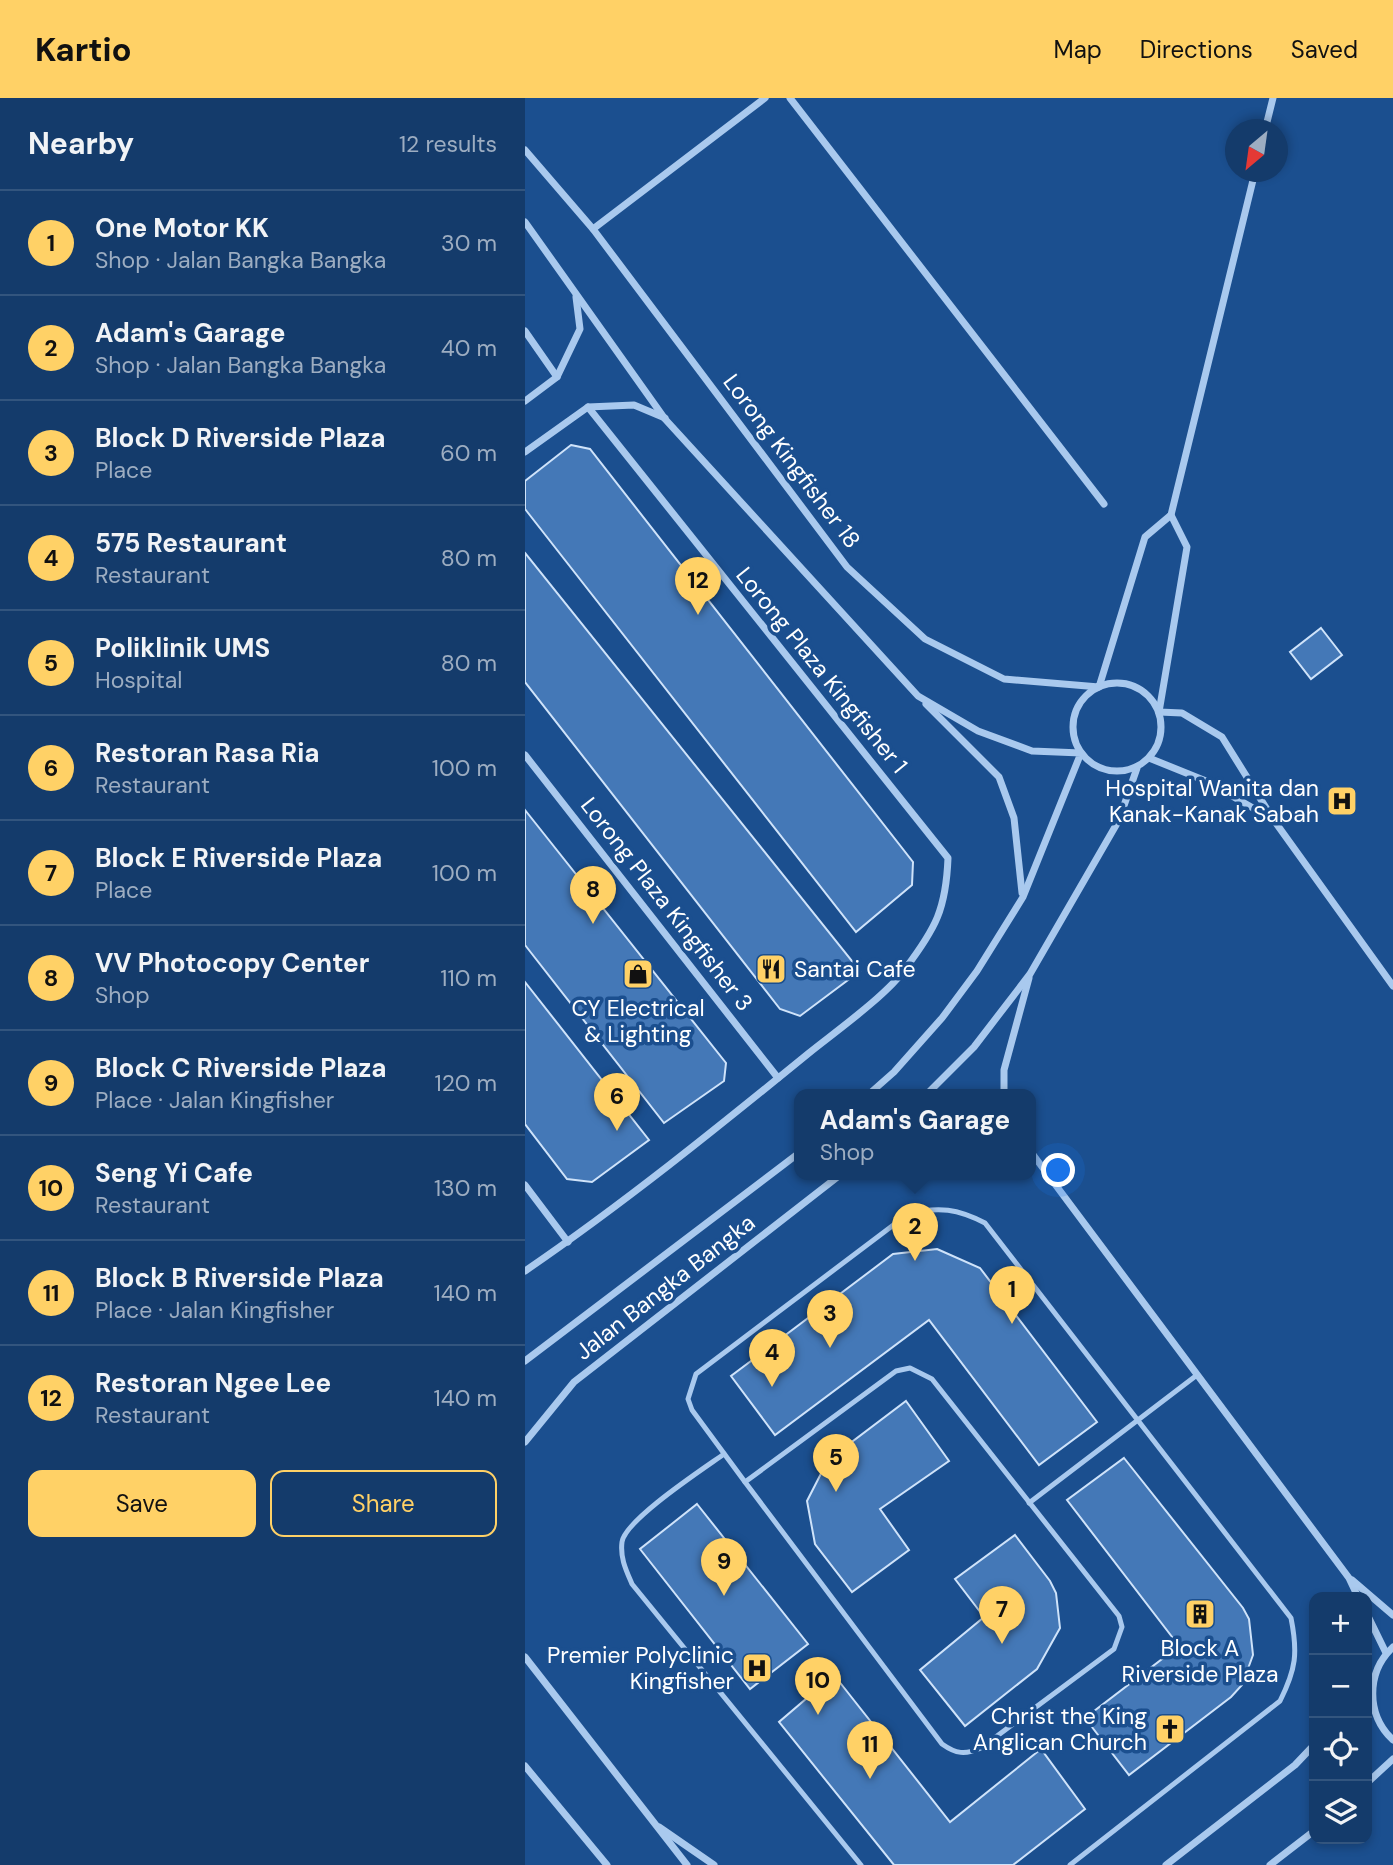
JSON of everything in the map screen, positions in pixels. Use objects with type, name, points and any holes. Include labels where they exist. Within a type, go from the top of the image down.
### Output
[{"type":"street","points":[[593,229],[765,98]]},
{"type":"street","points":[[790,98],[1104,504]]},
{"type":"street","points":[[1268,119],[1273,98]]},
{"type":"street","name":"Lorong Kingfisher 18","points":[[525,150],[593,229],[847,567],[925,639],[1004,679],[1099,687]]},
{"type":"street","points":[[1099,687],[1145,537],[1171,515],[1253,182]]},
{"type":"street","points":[[525,222],[666,419],[918,696],[999,777],[1014,818],[1023,897]]},
{"type":"street","points":[[525,401],[557,377],[580,329],[574,291]]},
{"type":"street","points":[[525,331],[557,377]]},
{"type":"street","points":[[525,452],[588,407],[634,405],[666,419]]},
{"type":"street","name":"Lorong Plaza Kingfisher 1","points":[[588,407],[948,858],[941,914],[904,972],[778,1078]]},
{"type":"street","points":[[1159,712],[1147,694],[1137,688],[1114,683],[1099,687],[1089,694],[1075,714],[1075,738],[1081,752],[1101,768],[1125,771],[1137,768],[1149,758],[1161,736],[1159,712],[1187,547],[1171,515]]},
{"type":"street","points":[[918,696],[978,731],[1032,751],[1081,752]]},
{"type":"street","points":[[1159,712],[1182,713],[1222,737],[1273,819],[1393,986]]},
{"type":"street","points":[[875,1089],[894,1072],[942,1018],[977,971],[1023,897],[1081,752]]},
{"type":"street","name":"Lorong Plaza Kingfisher 3","points":[[525,755],[778,1078]]},
{"type":"street","points":[[1149,758],[1206,781],[1273,819]]},
{"type":"street","points":[[932,1089],[974,1047],[1030,974],[1119,820],[1137,768]]},
{"type":"street","points":[[1003,1089],[1004,1070],[1030,974]]},
{"type":"street","points":[[525,1271],[568,1242],[778,1078]]},
{"type":"street","name":"Jalan Bangka Bangka","points":[[525,1361],[794,1158]]},
{"type":"street","points":[[1036,1159],[1349,1578],[1356,1592]]},
{"type":"street","name":"Jalan Bangka Bangka","points":[[525,1442],[574,1382],[834,1180]]},
{"type":"street","points":[[525,1185],[568,1242]]},
{"type":"street","points":[[1349,1578],[1393,1615]]},
{"type":"street","points":[[1372,1624],[1386,1653]]},
{"type":"street","points":[[1372,1682],[1386,1653],[1393,1647]]},
{"type":"street","points":[[525,1657],[687,1865]]},
{"type":"street","points":[[1372,1701],[1379,1723],[1393,1740]]},
{"type":"street","points":[[1166,1865],[1295,1765],[1309,1750]]},
{"type":"street","points":[[1369,1781],[1393,1759]]},
{"type":"street","points":[[525,1766],[607,1865]]},
{"type":"street","points":[[653,1823],[714,1865]]},
{"type":"street","points":[[1270,1865],[1309,1835]]},
{"type":"lane","points":[[745,1482],[896,1371],[910,1368],[932,1379],[1119,1616],[1122,1627],[1120,1639],[1114,1649],[981,1748],[968,1754],[954,1752],[942,1744],[745,1482],[724,1454],[692,1410],[688,1399],[696,1374],[908,1214],[934,1208],[961,1211],[985,1223],[1291,1618],[1297,1647],[1292,1676],[1280,1701],[1070,1865]]},
{"type":"lane","points":[[1029,1503],[1197,1375]]},
{"type":"lane","points":[[724,1454],[635,1522],[622,1539],[622,1562],[632,1584],[861,1865]]},
{"type":"building","points":[[571,445],[590,449],[913,862],[912,885],[856,932],[525,509],[525,481]]},
{"type":"building","points":[[525,553],[860,971],[800,1016],[780,1009],[525,682]]},
{"type":"building","points":[[1321,628],[1342,655],[1311,679],[1290,652]]},
{"type":"building","points":[[525,810],[726,1063],[724,1081],[664,1123],[525,945]]},
{"type":"building","points":[[525,982],[649,1140],[592,1182],[567,1179],[525,1124]]},
{"type":"building","points":[[937,1249],[980,1268],[1097,1422],[1039,1465],[929,1320],[775,1435],[731,1376],[893,1254]]},
{"type":"building","points":[[906,1401],[949,1461],[880,1509],[909,1550],[852,1592],[815,1544],[807,1501],[828,1460]]},
{"type":"building","name":"Block A Riverside Plaza","points":[[1124,1458],[1243,1608],[1249,1619],[1253,1655],[1242,1685],[1231,1697],[1129,1775],[1085,1718],[1179,1646],[1067,1500]]},
{"type":"building","points":[[697,1504],[808,1644],[750,1689],[640,1549]]},
{"type":"building","points":[[1015,1535],[1056,1593],[1060,1628],[1037,1669],[965,1726],[920,1670],[984,1617],[955,1579]]},
{"type":"building","points":[[834,1675],[950,1822],[1041,1749],[1085,1809],[1013,1865],[894,1865],[779,1722]]},
{"type":"place","name":"Restoran Ngee Lee","points":[[698,615]]},
{"type":"place","name":"Hospital Wanita dan Kanak-Kanak Sabah","points":[[1342,801]]},
{"type":"place","name":"VV Photocopy Center","points":[[593,924]]},
{"type":"place","name":"Santai Cafe","points":[[771,969]]},
{"type":"place","name":"CY Electrical & Lighting","points":[[638,974]]},
{"type":"place","name":"Restoran Rasa Ria","points":[[617,1131]]},
{"type":"place","name":"Adam's Garage","points":[[915,1261]]},
{"type":"place","name":"One Motor KK","points":[[1012,1324]]},
{"type":"place","name":"Block D Riverside Plaza","points":[[830,1348]]},
{"type":"place","name":"575 Restaurant","points":[[772,1387]]},
{"type":"place","name":"Poliklinik UMS","points":[[836,1492]]},
{"type":"place","name":"Block C Riverside Plaza","points":[[724,1596]]},
{"type":"place","name":"Block A Riverside Plaza","points":[[1200,1614]]},
{"type":"place","name":"Block E Riverside Plaza","points":[[1002,1644]]},
{"type":"place","name":"Premier Polyclinic Kingfisher","points":[[757,1668]]},
{"type":"place","name":"Seng Yi Cafe","points":[[818,1715]]},
{"type":"place","name":"Christ the King Anglican Church","points":[[1170,1729]]},
{"type":"place","name":"Block B Riverside Plaza","points":[[870,1779]]}]
